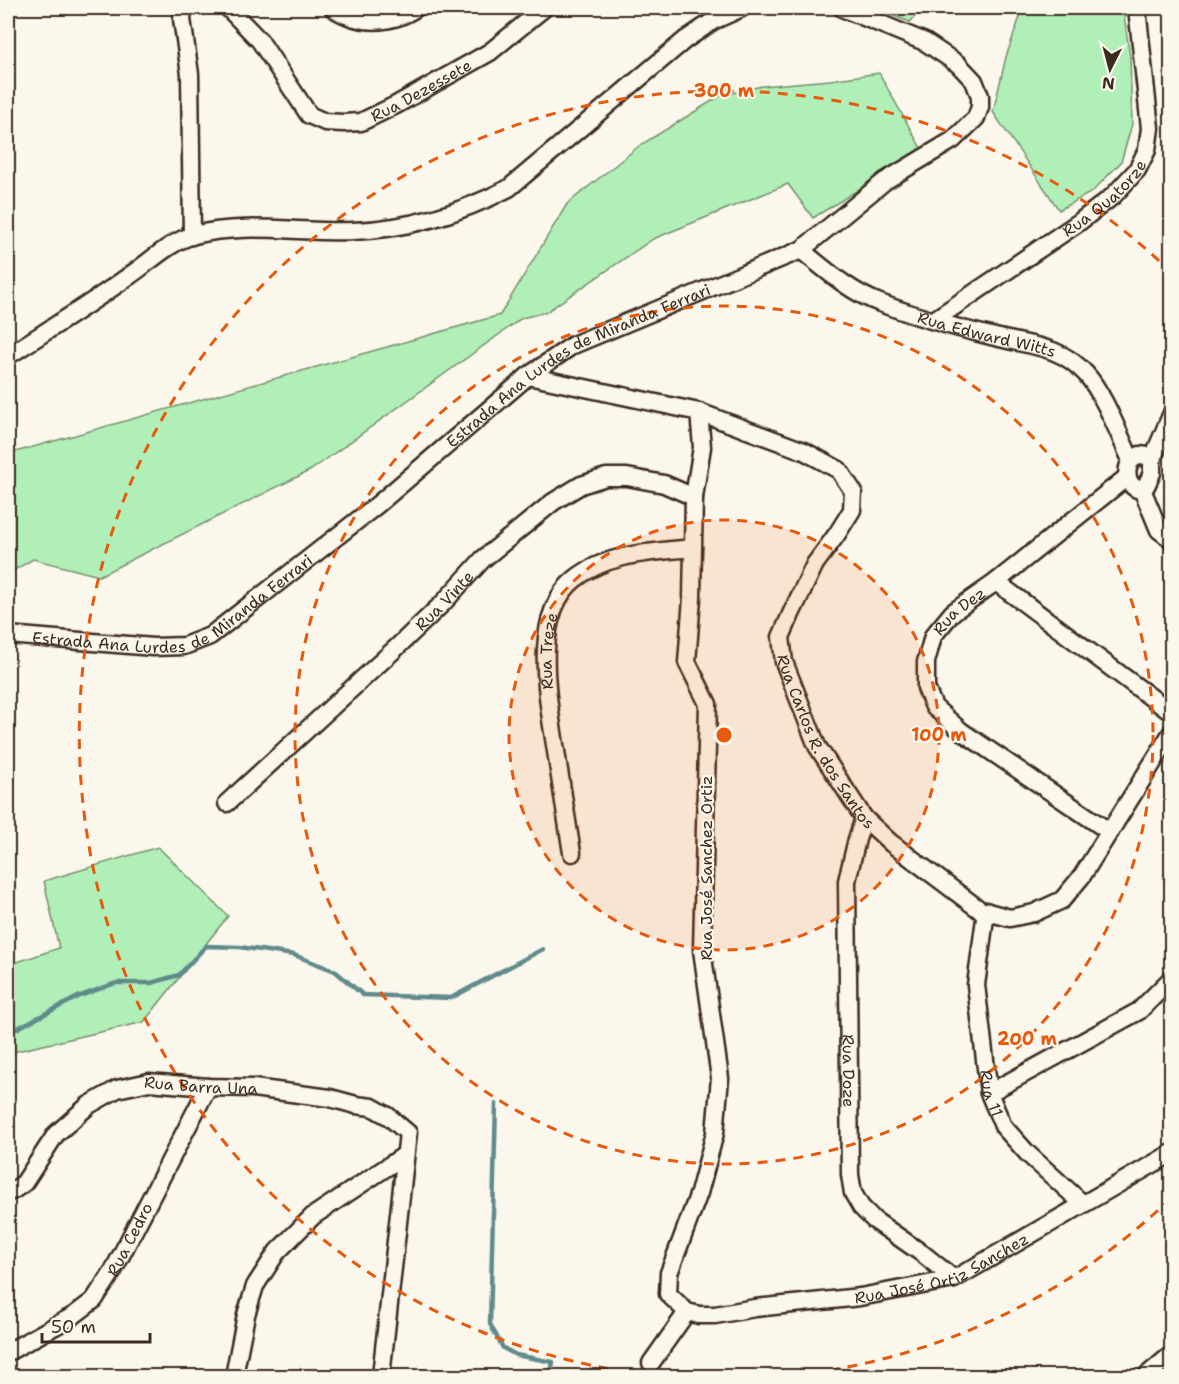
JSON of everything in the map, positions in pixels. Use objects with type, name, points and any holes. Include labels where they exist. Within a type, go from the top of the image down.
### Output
[{"type":"street","points":[[183,8],[182,19],[190,75],[192,236]]},
{"type":"street","name":"Rua Dezessete","points":[[228,8],[260,41],[309,115],[325,122],[343,123],[361,122],[479,58],[544,8]]},
{"type":"street","points":[[333,8],[349,17],[374,22],[393,18],[416,8]]},
{"type":"street","points":[[8,356],[130,276],[163,250],[192,236],[224,230],[354,231],[440,217],[480,203],[509,188],[685,40],[713,21],[742,8]]},
{"type":"street","name":"Estrada Ana Lurdes de Miranda Ferrari","points":[[8,635],[153,647],[184,646],[210,636],[377,505],[528,376],[573,345],[801,250],[885,182],[953,140],[976,118],[980,107],[980,96],[974,81],[958,64],[925,42],[842,8]]},
{"type":"street","name":"Rua Quatorze","points":[[934,320],[1078,224],[1113,196],[1137,170],[1147,150],[1150,128],[1137,8]]},
{"type":"street","name":"Rua Edward Witts","points":[[801,250],[853,291],[880,303],[997,338],[1040,345],[1067,357],[1087,375],[1098,391],[1131,460]]},
{"type":"street","name":"Rua Carlos R. dos Santos","points":[[528,376],[699,412],[804,451],[839,470],[853,491],[852,510],[815,564],[781,637],[784,662],[817,746],[864,818],[891,843],[980,910],[1010,918],[1034,913],[1062,900],[1082,876],[1172,732]]},
{"type":"street","name":"Rua José Sanchez Ortiz","points":[[687,1312],[668,1294],[669,1273],[699,1193],[715,1133],[720,1078],[702,951],[708,704],[687,662],[692,598],[694,497],[702,447],[699,412]]},
{"type":"street","points":[[1142,489],[1150,481],[1152,460],[1172,413]]},
{"type":"street","points":[[1142,489],[1134,488],[1127,477],[1128,465],[1135,457],[1144,455],[1152,460]]},
{"type":"street","name":"Rua Vinte","points":[[227,803],[395,649],[443,603],[483,559],[553,502],[581,485],[606,477],[627,477],[664,484],[694,497]]},
{"type":"street","name":"Rua Dez","points":[[1110,832],[961,731],[934,707],[926,688],[926,662],[933,636],[953,612],[996,582],[1127,477]]},
{"type":"street","points":[[1142,489],[1159,530],[1172,540]]},
{"type":"street","name":"Rua Treze","points":[[572,853],[545,679],[546,638],[554,610],[561,594],[574,579],[591,569],[628,555],[693,548]]},
{"type":"street","points":[[996,582],[1172,713]]},
{"type":"street","name":"Rua Doze","points":[[864,818],[847,881],[850,1175],[853,1193],[861,1207],[874,1220],[924,1254],[954,1279]]},
{"type":"street","name":"Rua 11","points":[[986,911],[976,985],[989,1093],[1003,1126],[1028,1154],[1083,1204]]},
{"type":"street","points":[[989,1093],[1139,1011],[1172,978]]},
{"type":"street","name":"Rua Barra Una","points":[[8,1192],[24,1184],[56,1134],[89,1106],[117,1089],[149,1082],[253,1088],[330,1098],[372,1107],[388,1116],[408,1133],[405,1155]]},
{"type":"street","name":"Rua Cedro","points":[[8,1352],[73,1316],[94,1300],[113,1271],[208,1087]]},
{"type":"street","name":"Rua José Ortiz Sanchez","points":[[687,1312],[715,1315],[755,1308],[860,1297],[954,1279],[1172,1152]]},
{"type":"street","points":[[231,1375],[255,1287],[278,1251],[313,1216],[405,1155]]},
{"type":"street","points":[[381,1377],[405,1155]]},
{"type":"street","points":[[651,1363],[687,1312]]},
{"type":"street","points":[[1146,1377],[1172,1354]]},
{"type":"green space","points":[[872,8],[923,8],[910,22]]},
{"type":"green space","points":[[1023,8],[1123,8],[1130,57],[1132,124],[1121,162],[1092,192],[1059,210],[993,112],[1006,57]]},
{"type":"green space","points":[[879,73],[922,150],[813,218],[788,184],[653,239],[546,312],[522,318],[311,470],[99,576],[33,559],[8,574],[8,454],[500,315],[567,204],[639,146],[720,96],[762,86]]},
{"type":"green space","points":[[158,847],[228,916],[144,1022],[8,1053],[8,965],[59,948],[44,881]]},
{"type":"waterway","points":[[8,1033],[80,996],[116,983],[151,983],[179,975],[206,946],[240,947],[294,955],[335,971],[363,995],[451,998],[543,949]]},
{"type":"waterway","points":[[496,1104],[490,1324],[503,1348],[516,1355],[553,1362],[550,1376]]}]
